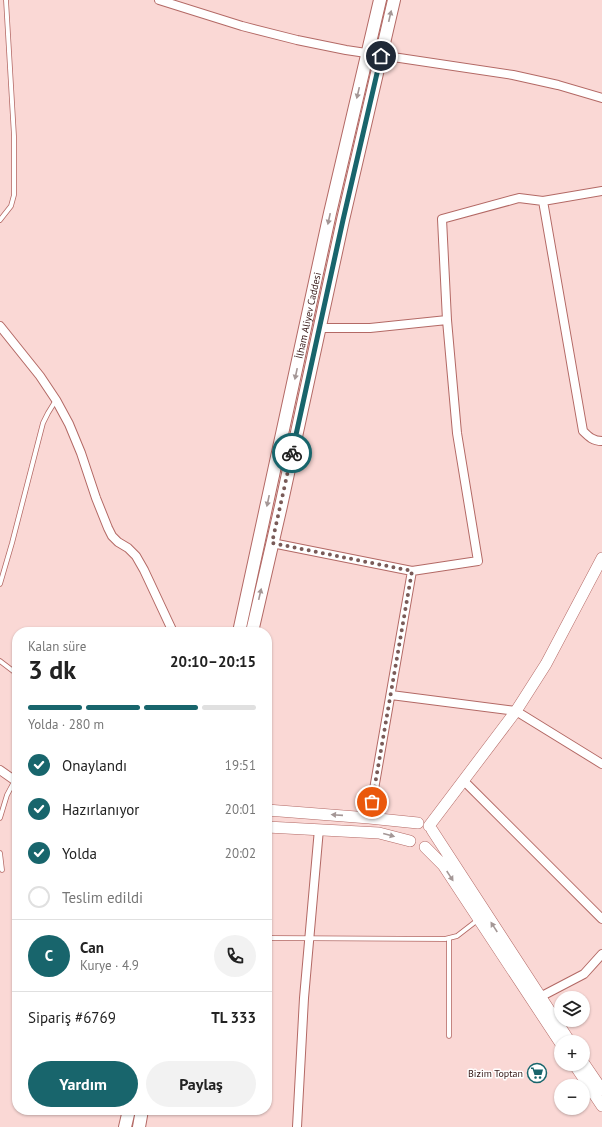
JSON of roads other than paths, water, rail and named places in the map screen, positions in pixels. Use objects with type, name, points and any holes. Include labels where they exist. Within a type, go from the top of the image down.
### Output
[{"type":"main road","name":"İlham Aliyev Caddesi","points":[[240,627],[329,221],[380,0]]},
{"type":"main road","name":"İlham Aliyev Caddesi","points":[[253,627],[343,220],[394,0]]},
{"type":"main road","points":[[125,1127],[128,1115]]},
{"type":"main road","points":[[139,1127],[141,1115]]},
{"type":"street","points":[[159,0],[269,33],[324,46],[512,75],[558,85],[602,98]]},
{"type":"street","points":[[272,543],[412,571],[478,561],[457,432],[446,320],[442,219],[519,198],[543,201],[602,191]]},
{"type":"street","points":[[543,201],[583,431],[588,437],[596,441],[602,441]]},
{"type":"street","points":[[319,328],[370,328],[446,320]]},
{"type":"street","points":[[0,326],[40,376],[56,400],[74,436],[112,536],[136,556],[171,627]]},
{"type":"street","points":[[425,847],[432,838],[431,828],[516,712],[546,664],[602,558]]},
{"type":"street","points":[[369,818],[412,571]]},
{"type":"street","points":[[391,695],[516,712],[601,761]]},
{"type":"street","points":[[0,770],[12,778]]},
{"type":"street","points":[[464,781],[602,919]]},
{"type":"street","points":[[272,810],[422,823],[431,828],[565,1035]]},
{"type":"street","points":[[410,841],[408,834],[409,830],[418,823]]},
{"type":"street","points":[[272,827],[379,832],[410,841],[417,847],[425,847],[443,864],[555,1035]]},
{"type":"street","points":[[297,1127],[304,998],[319,829]]},
{"type":"street","points":[[540,997],[584,974],[602,954]]},
{"type":"street","points":[[579,1071],[602,1106]]},
{"type":"street","points":[[589,1071],[602,1090]]},
{"type":"lane","points":[[0,220],[11,206],[14,195],[14,136],[6,0]]},
{"type":"lane","points":[[0,584],[43,423],[56,400]]},
{"type":"lane","points":[[0,661],[12,670]]},
{"type":"lane","points":[[0,818],[4,803],[12,788]]},
{"type":"lane","points":[[0,853],[2,870]]},
{"type":"lane","points":[[272,938],[449,938],[457,936],[479,919]]},
{"type":"lane","points":[[449,938],[449,1036]]},
{"type":"place","name":"Bizim Toptan","points":[[537,1073]]}]
